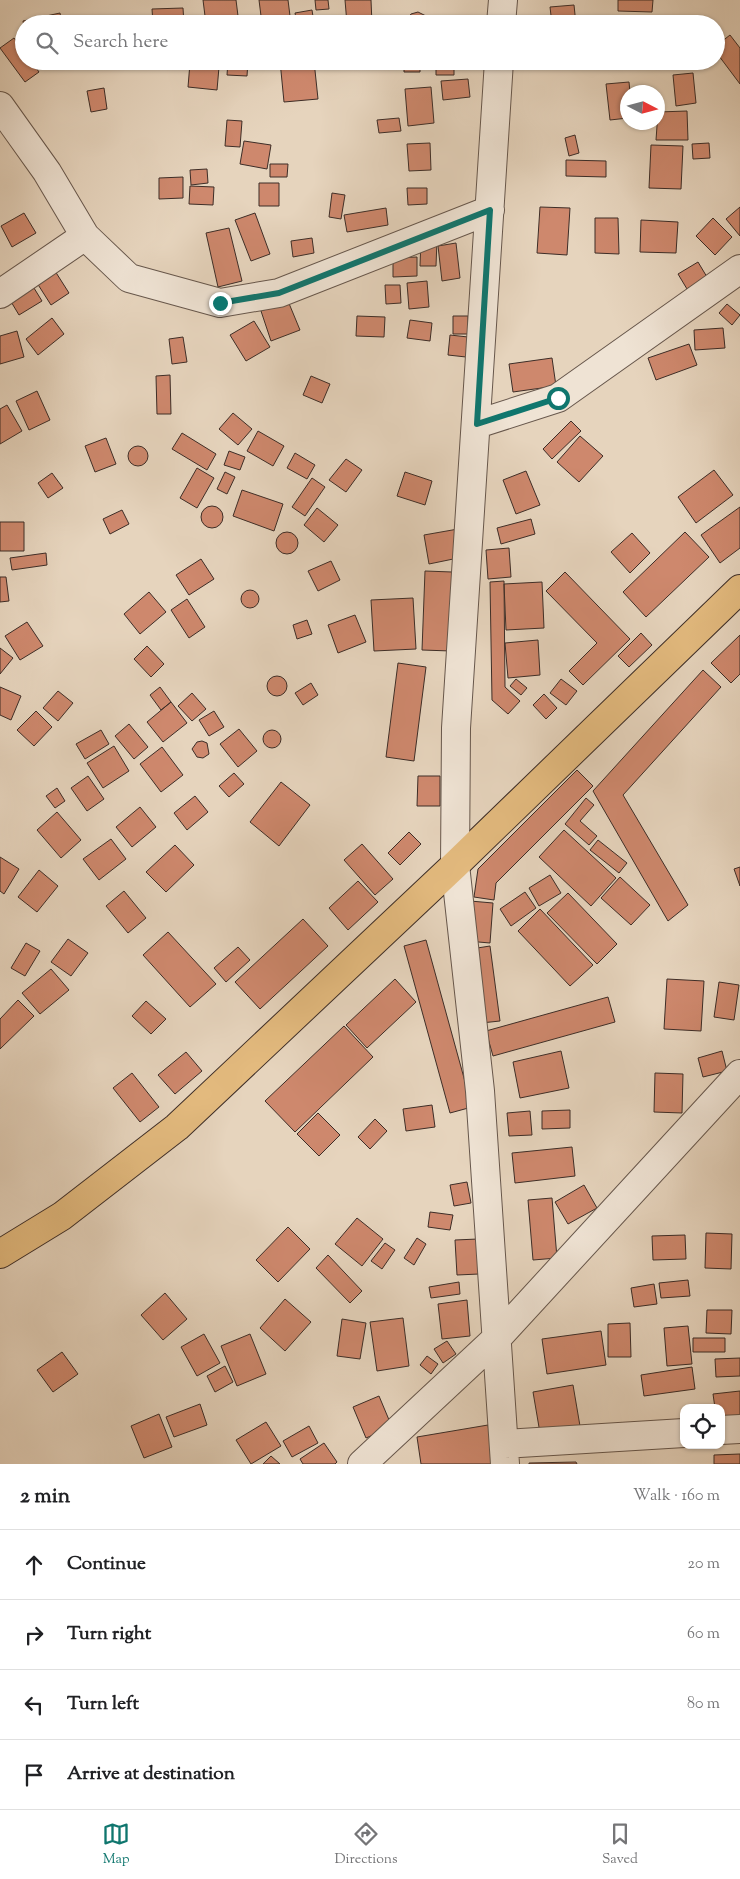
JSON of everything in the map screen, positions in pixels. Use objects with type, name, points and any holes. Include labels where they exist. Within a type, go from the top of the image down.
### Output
[{"type":"main road","points":[[0,1254],[62,1216],[177,1127],[455,865],[740,589]]},
{"type":"street","points":[[502,15],[503,0]]},
{"type":"street","points":[[498,70],[456,728],[455,865],[480,1091],[504,1454],[680,1433]]},
{"type":"street","points":[[0,106],[47,172],[85,236],[129,278],[220,303],[279,293],[490,210]]},
{"type":"street","points":[[0,294],[85,236]]},
{"type":"street","points":[[477,424],[558,398],[740,269]]},
{"type":"street","points":[[362,1464],[497,1338],[740,1074]]},
{"type":"street","points":[[725,1430],[740,1429]]},
{"type":"building","points":[[203,0],[236,0],[238,15],[205,15]]},
{"type":"building","points":[[259,0],[288,0],[290,15],[261,15]]},
{"type":"building","points":[[315,0],[328,0],[329,9],[316,10]]},
{"type":"building","points":[[345,0],[371,0],[372,15],[346,15]]},
{"type":"building","points":[[618,0],[653,0],[652,12],[618,11]]},
{"type":"building","points":[[574,5],[575,15],[551,15],[550,7]]},
{"type":"building","points":[[183,8],[183,15],[152,15],[152,9]]},
{"type":"building","points":[[312,10],[313,15],[295,15],[295,13]]},
{"type":"building","points":[[418,12],[424,15],[410,15]]},
{"type":"building","points":[[730,35],[740,48],[740,84],[725,64],[725,39]]},
{"type":"building","points":[[14,38],[15,39],[15,68],[0,48]]},
{"type":"building","points":[[16,70],[38,70],[39,72],[25,82]]},
{"type":"building","points":[[189,70],[219,70],[217,90],[188,87]]},
{"type":"building","points":[[227,70],[247,70],[247,76],[227,75]]},
{"type":"building","points":[[281,70],[315,70],[318,99],[284,102]]},
{"type":"building","points":[[404,70],[420,70],[420,72],[404,72]]},
{"type":"building","points":[[436,70],[454,70],[454,75],[436,75]]},
{"type":"building","points":[[693,73],[696,103],[676,106],[673,75]]},
{"type":"building","points":[[468,79],[470,97],[443,100],[441,81]]},
{"type":"building","points":[[629,82],[629,85],[620,85],[620,119],[610,120],[606,84]]},
{"type":"building","points":[[431,87],[434,123],[408,126],[405,89]]},
{"type":"building","points":[[104,88],[107,109],[91,112],[87,91]]},
{"type":"building","points":[[687,111],[688,140],[656,140],[657,130],[665,130],[665,112]]},
{"type":"building","points":[[399,118],[401,131],[379,133],[377,120]]},
{"type":"building","points":[[227,120],[242,121],[240,147],[225,146]]},
{"type":"building","points":[[575,135],[579,153],[569,156],[565,138]]},
{"type":"building","points":[[244,141],[271,145],[267,169],[240,164]]},
{"type":"building","points":[[430,143],[431,170],[409,171],[407,144]]},
{"type":"building","points":[[709,143],[710,158],[693,159],[692,144]]},
{"type":"building","points":[[651,145],[683,146],[681,189],[649,188]]},
{"type":"building","points":[[566,160],[606,161],[606,177],[566,176]]},
{"type":"building","points":[[270,164],[288,164],[287,177],[270,177]]},
{"type":"building","points":[[207,169],[208,183],[191,185],[190,170]]},
{"type":"building","points":[[183,177],[183,198],[159,199],[159,178]]},
{"type":"building","points":[[259,183],[279,183],[279,206],[259,206]]},
{"type":"building","points":[[190,186],[214,187],[213,205],[189,204]]},
{"type":"building","points":[[407,188],[427,188],[427,204],[408,205]]},
{"type":"building","points":[[332,193],[345,195],[341,219],[329,217]]},
{"type":"building","points":[[540,207],[570,208],[567,255],[537,253]]},
{"type":"building","points":[[740,207],[740,236],[726,219]]},
{"type":"building","points":[[386,208],[388,225],[347,232],[344,215]]},
{"type":"building","points":[[24,213],[36,233],[12,247],[1,226]]},
{"type":"building","points":[[255,213],[270,254],[251,261],[235,220]]},
{"type":"building","points":[[595,218],[618,218],[619,254],[595,253]]},
{"type":"building","points":[[713,218],[732,237],[715,255],[696,236]]},
{"type":"building","points":[[641,220],[678,222],[676,253],[640,252]]},
{"type":"building","points":[[229,228],[242,281],[218,287],[206,233]]},
{"type":"building","points":[[312,238],[314,253],[293,257],[291,241]]},
{"type":"building","points":[[421,240],[437,240],[436,266],[420,266]]},
{"type":"building","points":[[456,243],[460,278],[442,281],[438,246]]},
{"type":"building","points":[[417,257],[417,276],[393,277],[393,258]]},
{"type":"building","points":[[698,262],[707,277],[687,289],[678,274]]},
{"type":"building","points":[[55,271],[69,293],[51,305],[37,283]]},
{"type":"building","points":[[29,280],[42,301],[19,315],[7,295]]},
{"type":"building","points":[[427,281],[429,307],[409,309],[407,283]]},
{"type":"building","points":[[385,285],[400,285],[401,303],[386,304]]},
{"type":"building","points":[[288,301],[300,330],[271,341],[261,311]]},
{"type":"building","points":[[727,304],[740,315],[732,325],[719,313]]},
{"type":"building","points":[[357,316],[385,317],[384,337],[356,336]]},
{"type":"building","points":[[453,316],[468,316],[468,334],[453,334]]},
{"type":"building","points":[[52,318],[64,334],[38,355],[26,339]]},
{"type":"building","points":[[410,320],[432,323],[430,341],[407,338]]},
{"type":"building","points":[[254,321],[270,347],[246,361],[230,335]]},
{"type":"building","points":[[723,328],[725,348],[695,350],[694,330]]},
{"type":"building","points":[[17,331],[24,357],[0,364],[0,336]]},
{"type":"building","points":[[450,335],[468,337],[466,357],[448,355]]},
{"type":"building","points":[[183,337],[187,362],[172,364],[169,339]]},
{"type":"building","points":[[689,344],[697,365],[656,380],[648,358]]},
{"type":"building","points":[[552,358],[556,386],[513,392],[509,364]]},
{"type":"building","points":[[170,375],[171,414],[157,414],[156,376]]},
{"type":"building","points":[[311,376],[330,384],[322,403],[303,395]]},
{"type":"building","points":[[37,391],[50,420],[29,430],[16,401]]},
{"type":"building","points":[[7,405],[22,431],[0,444],[0,409]]},
{"type":"building","points":[[233,413],[252,429],[238,445],[219,429]]},
{"type":"building","points":[[571,421],[581,431],[552,459],[543,449]]},
{"type":"building","points":[[258,431],[284,446],[273,466],[247,451]]},
{"type":"building","points":[[182,433],[216,454],[207,470],[172,449]]},
{"type":"building","points":[[580,436],[603,456],[579,482],[557,462]]},
{"type":"building","points":[[106,438],[116,464],[95,472],[85,446]]},
{"type":"building","points":[[138,446],[145,449],[148,456],[145,463],[138,466],[131,463],[128,456],[131,449]]},
{"type":"building","points":[[229,451],[245,457],[240,470],[224,465]]},
{"type":"building","points":[[295,453],[315,465],[307,479],[287,468]]},
{"type":"building","points":[[346,459],[362,470],[346,492],[329,480]]},
{"type":"building","points":[[197,468],[214,478],[197,508],[180,498]]},
{"type":"building","points":[[714,470],[733,495],[696,523],[678,497]]},
{"type":"building","points":[[526,471],[540,505],[516,514],[503,480]]},
{"type":"building","points":[[225,472],[235,477],[227,494],[217,489]]},
{"type":"building","points":[[405,472],[432,481],[425,505],[397,496]]},
{"type":"building","points":[[52,473],[63,488],[48,498],[38,483]]},
{"type":"building","points":[[312,478],[325,487],[305,516],[292,507]]},
{"type":"building","points":[[242,490],[283,504],[274,531],[233,516]]},
{"type":"building","points":[[212,506],[220,509],[223,517],[220,525],[212,528],[204,525],[201,517],[204,509]]},
{"type":"building","points":[[740,507],[740,548],[720,563],[701,535]]},
{"type":"building","points":[[317,508],[338,525],[324,542],[304,525]]},
{"type":"building","points":[[122,510],[129,524],[110,534],[103,519]]},
{"type":"building","points":[[531,519],[535,534],[501,544],[497,528]]},
{"type":"building","points":[[0,522],[24,522],[24,551],[0,551]]},
{"type":"building","points":[[458,529],[463,557],[429,564],[424,535]]},
{"type":"building","points":[[287,532],[295,535],[298,543],[295,551],[287,554],[279,551],[276,543],[279,535]]},
{"type":"building","points":[[685,532],[709,557],[646,617],[623,592]]},
{"type":"building","points":[[632,533],[650,553],[630,573],[611,552]]},
{"type":"building","points":[[509,548],[511,577],[488,579],[486,550]]},
{"type":"building","points":[[46,553],[47,565],[12,570],[10,558]]},
{"type":"building","points":[[201,559],[214,579],[189,595],[176,575]]},
{"type":"building","points":[[331,561],[340,580],[318,591],[308,571]]},
{"type":"building","points":[[425,571],[452,572],[451,651],[422,650]]},
{"type":"building","points":[[565,572],[630,639],[583,685],[569,671],[597,643],[546,591]]},
{"type":"building","points":[[0,577],[6,577],[9,601],[0,602]]},
{"type":"building","points":[[504,581],[505,687],[520,701],[508,714],[492,700],[490,582]]},
{"type":"building","points":[[542,582],[544,628],[506,630],[504,584]]},
{"type":"building","points":[[250,590],[256,593],[259,599],[256,605],[250,608],[244,605],[241,599],[244,593]]},
{"type":"building","points":[[149,592],[166,612],[140,634],[124,614]]},
{"type":"building","points":[[413,598],[416,649],[374,651],[371,600]]},
{"type":"building","points":[[187,599],[205,627],[189,638],[171,610]]},
{"type":"building","points":[[355,615],[366,642],[338,653],[328,625]]},
{"type":"building","points":[[307,620],[312,634],[297,639],[293,625]]},
{"type":"building","points":[[27,622],[43,646],[20,660],[5,636]]},
{"type":"building","points":[[641,633],[652,645],[629,667],[618,656]]},
{"type":"building","points":[[740,635],[740,674],[731,683],[711,663]]},
{"type":"building","points":[[538,640],[540,675],[508,678],[505,643]]},
{"type":"building","points":[[147,646],[164,664],[151,677],[134,659]]},
{"type":"building","points":[[0,648],[13,658],[0,674]]},
{"type":"building","points":[[398,663],[426,667],[414,761],[386,757]]},
{"type":"building","points":[[703,670],[721,687],[623,795],[688,905],[668,921],[593,791]]},
{"type":"building","points":[[277,676],[284,679],[287,686],[284,693],[277,696],[270,693],[267,686],[270,679]]},
{"type":"building","points":[[516,679],[527,688],[521,695],[510,686]]},
{"type":"building","points":[[561,679],[577,691],[566,705],[550,693]]},
{"type":"building","points":[[311,683],[318,695],[303,705],[295,693]]},
{"type":"building","points":[[0,687],[21,696],[11,720],[0,715]]},
{"type":"building","points":[[160,687],[171,702],[161,710],[150,695]]},
{"type":"building","points":[[58,691],[73,703],[58,721],[43,708]]},
{"type":"building","points":[[192,693],[206,709],[192,721],[178,706]]},
{"type":"building","points":[[544,694],[557,708],[546,719],[533,705]]},
{"type":"building","points":[[171,702],[187,723],[163,742],[147,722]]},
{"type":"building","points":[[36,711],[52,727],[34,746],[17,730]]},
{"type":"building","points":[[214,711],[224,727],[209,736],[199,720]]},
{"type":"building","points":[[129,724],[148,747],[134,759],[115,736]]},
{"type":"building","points":[[239,729],[257,751],[238,767],[220,744]]},
{"type":"building","points":[[101,730],[109,744],[85,759],[76,744]]},
{"type":"building","points":[[272,730],[278,733],[281,739],[278,745],[272,748],[266,745],[263,739],[266,733]]},
{"type":"building","points":[[197,742],[207,743],[209,754],[203,758],[197,757],[192,749]]},
{"type":"building","points":[[114,746],[129,771],[103,788],[87,763]]},
{"type":"building","points":[[162,747],[183,775],[161,792],[140,764]]},
{"type":"building","points":[[577,770],[593,786],[496,883],[494,900],[474,897],[478,869]]},
{"type":"building","points":[[234,773],[244,784],[229,797],[219,786]]},
{"type":"building","points":[[88,776],[104,799],[87,811],[71,788]]},
{"type":"building","points":[[418,776],[440,776],[440,806],[417,806]]},
{"type":"building","points":[[281,782],[310,805],[279,846],[250,822]]},
{"type":"building","points":[[57,788],[65,801],[55,808],[46,796]]},
{"type":"building","points":[[195,796],[208,812],[187,830],[174,813]]},
{"type":"building","points":[[586,798],[594,805],[580,821],[597,836],[589,845],[565,824]]},
{"type":"building","points":[[140,807],[156,827],[132,847],[116,827]]},
{"type":"building","points":[[57,812],[81,840],[61,858],[37,830]]},
{"type":"building","points":[[564,830],[616,878],[591,906],[539,857]]},
{"type":"building","points":[[409,832],[421,844],[400,865],[388,853]]},
{"type":"building","points":[[111,839],[126,859],[99,880],[83,859]]},
{"type":"building","points":[[598,840],[627,863],[619,873],[590,850]]},
{"type":"building","points":[[362,844],[393,879],[375,895],[344,860]]},
{"type":"building","points":[[175,845],[194,865],[166,892],[146,872]]},
{"type":"building","points":[[0,857],[19,869],[4,894],[0,891]]},
{"type":"building","points":[[740,867],[740,886],[734,869]]},
{"type":"building","points":[[39,870],[58,886],[37,912],[18,897]]},
{"type":"building","points":[[550,875],[561,893],[539,906],[529,888]]},
{"type":"building","points":[[620,877],[650,905],[631,925],[601,898]]},
{"type":"building","points":[[358,881],[378,902],[348,930],[329,908]]},
{"type":"building","points":[[124,891],[146,918],[128,933],[106,906]]},
{"type":"building","points":[[525,892],[536,908],[511,926],[500,909]]},
{"type":"building","points":[[568,893],[617,944],[597,964],[547,913]]},
{"type":"building","points":[[470,901],[493,903],[490,943],[467,941]]},
{"type":"building","points":[[540,909],[593,965],[570,986],[518,931]]},
{"type":"building","points":[[303,919],[328,946],[260,1009],[235,982]]},
{"type":"building","points":[[168,932],[216,984],[190,1007],[143,955]]},
{"type":"building","points":[[68,939],[88,953],[71,976],[51,962]]},
{"type":"building","points":[[426,940],[472,1107],[450,1113],[404,946]]},
{"type":"building","points":[[26,943],[40,951],[25,976],[11,968]]},
{"type":"building","points":[[490,946],[500,1021],[481,1023],[471,949]]},
{"type":"building","points":[[238,947],[250,960],[226,982],[214,968]]},
{"type":"building","points":[[51,969],[69,990],[40,1014],[22,993]]},
{"type":"building","points":[[395,979],[416,1002],[367,1048],[346,1025]]},
{"type":"building","points":[[667,979],[704,981],[701,1031],[664,1029]]},
{"type":"building","points":[[719,982],[739,985],[734,1020],[714,1017]]},
{"type":"building","points":[[608,997],[615,1022],[493,1056],[486,1031]]},
{"type":"building","points":[[18,1000],[34,1016],[0,1049],[0,1019]]},
{"type":"building","points":[[146,1001],[166,1019],[151,1034],[132,1016]]},
{"type":"building","points":[[344,1026],[373,1057],[295,1132],[265,1101]]},
{"type":"building","points":[[561,1051],[569,1088],[520,1098],[513,1062]]},
{"type":"building","points":[[722,1051],[727,1071],[703,1077],[698,1058]]},
{"type":"building","points":[[186,1052],[202,1071],[175,1094],[158,1075]]},
{"type":"building","points":[[132,1073],[159,1107],[140,1122],[113,1088]]},
{"type":"building","points":[[655,1073],[683,1074],[682,1113],[654,1112]]},
{"type":"building","points":[[432,1105],[435,1127],[406,1131],[403,1109]]},
{"type":"building","points":[[570,1110],[570,1128],[542,1129],[542,1111]]},
{"type":"building","points":[[530,1111],[532,1135],[509,1136],[507,1113]]},
{"type":"building","points":[[318,1113],[340,1135],[319,1156],[297,1134]]},
{"type":"building","points":[[375,1119],[387,1131],[370,1149],[358,1137]]},
{"type":"building","points":[[572,1147],[575,1176],[515,1183],[512,1153]]},
{"type":"building","points":[[467,1182],[471,1203],[454,1206],[450,1185]]},
{"type":"building","points":[[584,1185],[597,1208],[568,1224],[555,1202]]},
{"type":"building","points":[[552,1198],[557,1258],[533,1260],[528,1200]]},
{"type":"building","points":[[430,1212],[453,1215],[450,1230],[428,1227]]},
{"type":"building","points":[[357,1218],[383,1239],[362,1266],[335,1244]]},
{"type":"building","points":[[288,1227],[310,1249],[278,1282],[256,1260]]},
{"type":"building","points":[[706,1233],[732,1234],[731,1269],[705,1268]]},
{"type":"building","points":[[685,1235],[686,1259],[653,1260],[652,1236]]},
{"type":"building","points":[[417,1238],[426,1244],[414,1265],[404,1258]]},
{"type":"building","points":[[478,1239],[479,1274],[457,1275],[455,1240]]},
{"type":"building","points":[[385,1243],[395,1250],[382,1269],[371,1261]]},
{"type":"building","points":[[328,1255],[362,1291],[350,1303],[316,1268]]},
{"type":"building","points":[[688,1280],[690,1296],[661,1298],[659,1283]]},
{"type":"building","points":[[459,1282],[460,1294],[431,1298],[429,1287]]},
{"type":"building","points":[[654,1284],[657,1304],[634,1307],[631,1288]]},
{"type":"building","points":[[165,1293],[187,1319],[163,1340],[141,1315]]},
{"type":"building","points":[[285,1299],[311,1322],[285,1351],[260,1328]]},
{"type":"building","points":[[467,1300],[470,1336],[442,1339],[438,1304]]},
{"type":"building","points":[[707,1310],[732,1310],[731,1334],[706,1333]]},
{"type":"building","points":[[403,1318],[409,1366],[377,1371],[370,1322]]},
{"type":"building","points":[[342,1319],[366,1323],[360,1359],[337,1356]]},
{"type":"building","points":[[630,1323],[631,1357],[608,1357],[608,1324]]},
{"type":"building","points":[[688,1326],[692,1364],[667,1366],[664,1328]]},
{"type":"building","points":[[601,1331],[606,1365],[547,1374],[542,1339]]},
{"type":"building","points":[[204,1334],[220,1363],[197,1376],[181,1347]]},
{"type":"building","points":[[250,1334],[266,1374],[237,1386],[221,1346]]},
{"type":"building","points":[[693,1338],[725,1338],[725,1352],[693,1352]]},
{"type":"building","points":[[447,1341],[456,1354],[443,1363],[434,1349]]},
{"type":"building","points":[[62,1352],[78,1374],[53,1392],[37,1370]]},
{"type":"building","points":[[427,1356],[438,1364],[431,1374],[420,1365]]},
{"type":"building","points":[[740,1358],[740,1376],[716,1377],[715,1359]]},
{"type":"building","points":[[225,1366],[233,1382],[215,1392],[207,1376]]},
{"type":"building","points":[[692,1367],[695,1389],[644,1396],[641,1375]]},
{"type":"building","points":[[573,1385],[580,1426],[540,1433],[533,1392]]},
{"type":"building","points":[[740,1391],[740,1416],[725,1418],[725,1404],[714,1404],[713,1394]]},
{"type":"building","points":[[379,1396],[392,1427],[366,1438],[353,1407]]},
{"type":"building","points":[[200,1404],[207,1425],[174,1437],[166,1417]]},
{"type":"building","points":[[159,1414],[172,1447],[144,1458],[131,1426]]},
{"type":"building","points":[[266,1422],[281,1446],[251,1464],[236,1440]]},
{"type":"building","points":[[488,1425],[494,1464],[421,1464],[417,1437]]},
{"type":"building","points":[[309,1426],[318,1443],[292,1457],[283,1441]]},
{"type":"building","points":[[324,1443],[337,1462],[335,1464],[303,1464],[300,1459]]},
{"type":"building","points":[[740,1454],[740,1464],[714,1464],[714,1455]]},
{"type":"building","points":[[271,1456],[280,1464],[263,1464]]},
{"type":"building","points":[[576,1462],[577,1464],[529,1464],[529,1463]]},
{"type":"route","points":[[220,303],[279,293],[490,210],[477,424],[558,398]]}]
